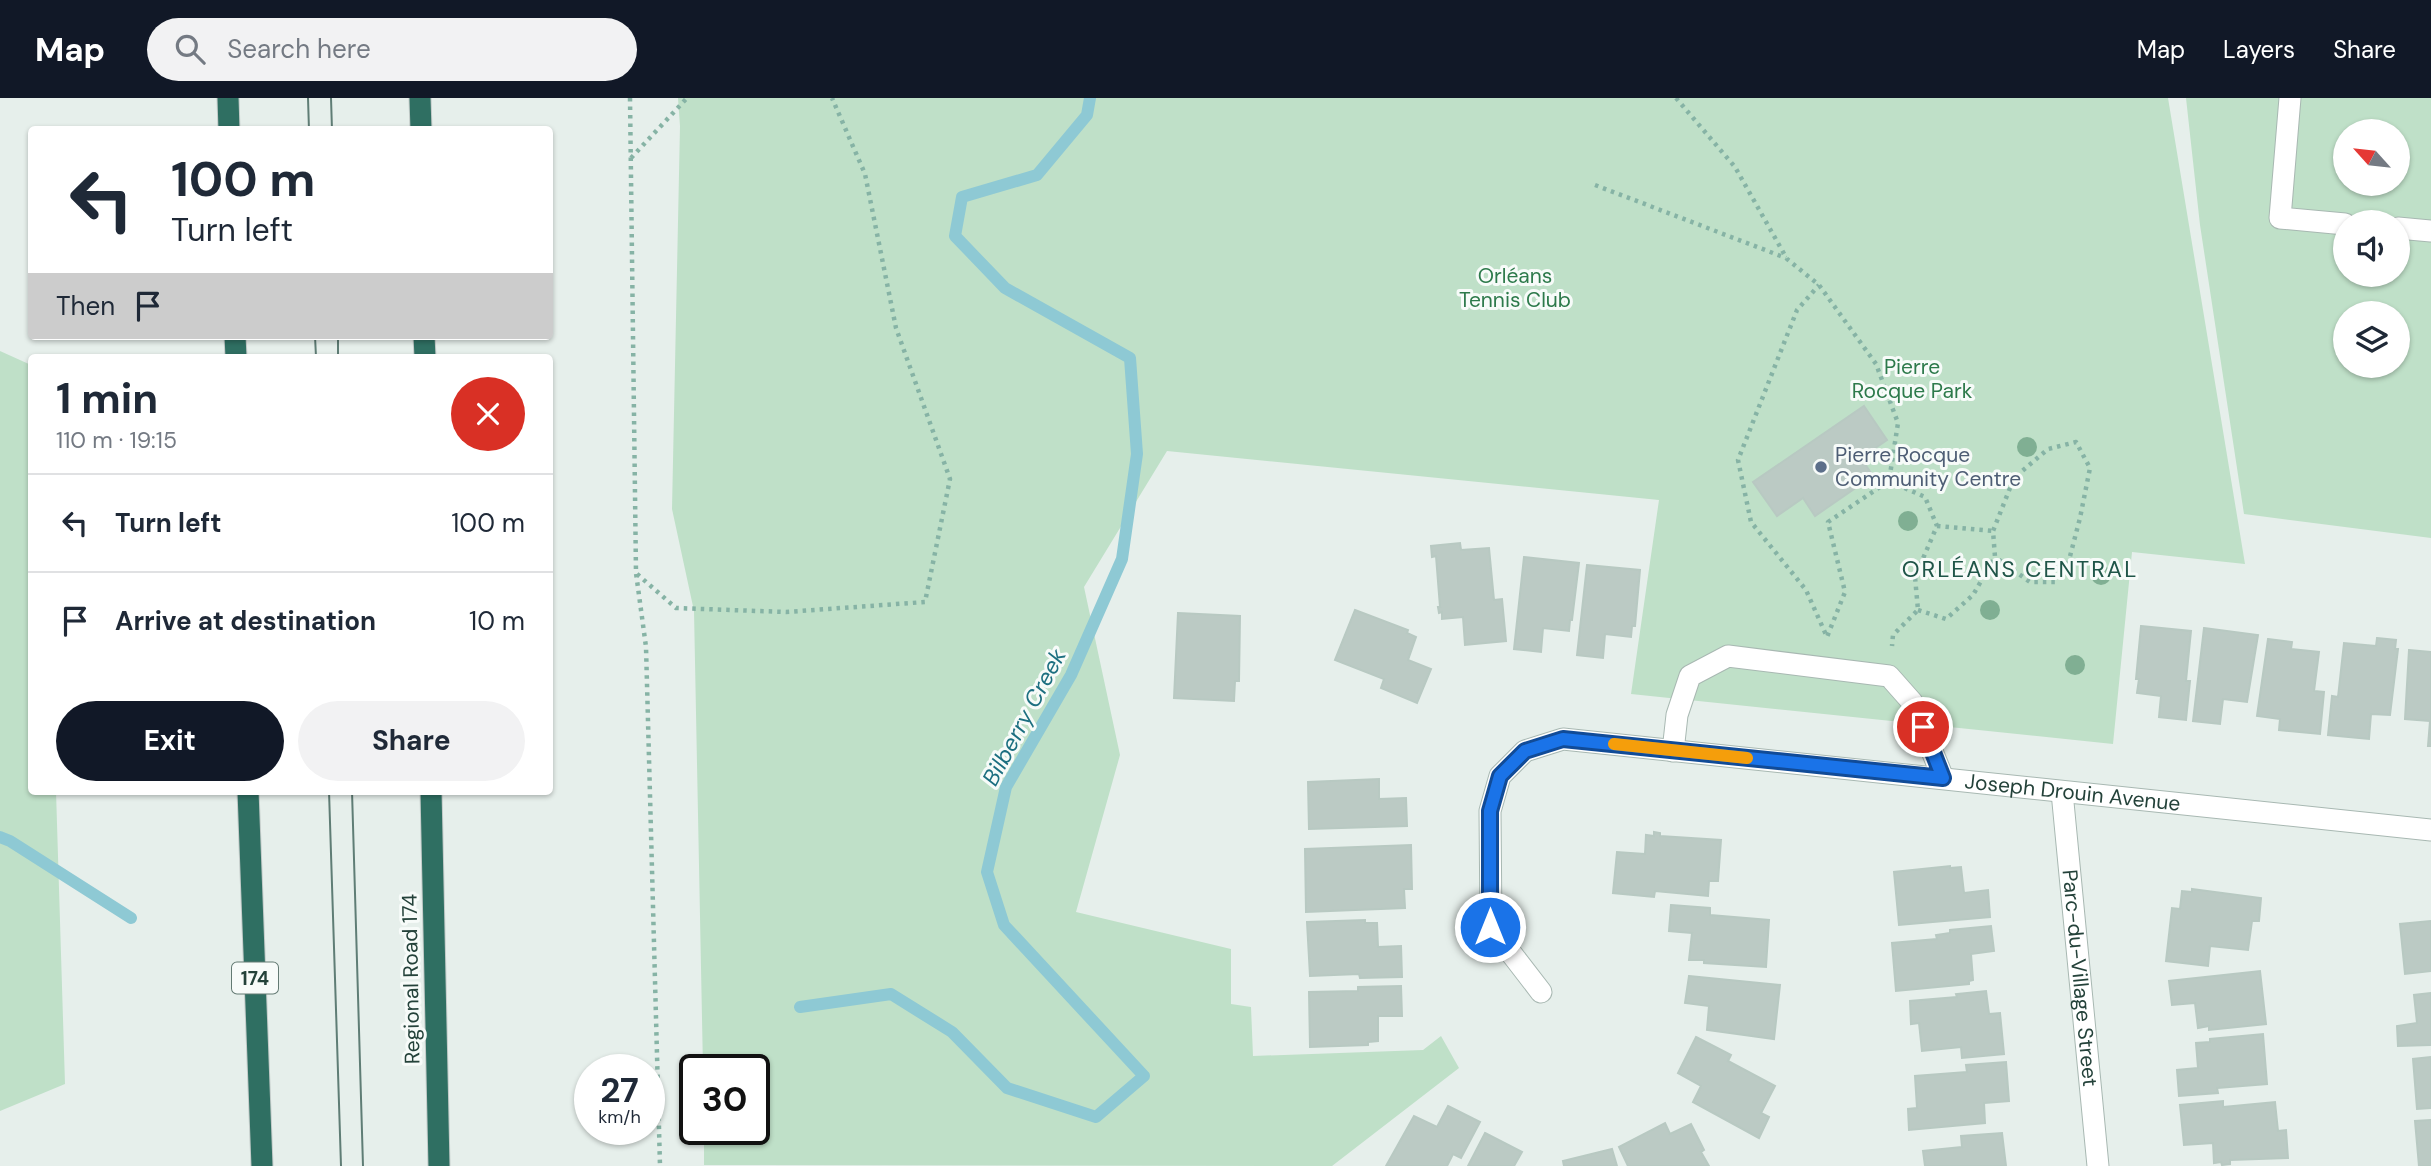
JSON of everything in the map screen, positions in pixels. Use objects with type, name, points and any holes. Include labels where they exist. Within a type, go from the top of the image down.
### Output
[{"type":"highway","points":[[228,98],[229,126]]},
{"type":"highway","points":[[421,98],[421,126]]},
{"type":"highway","name":"174","points":[[248,795],[262,1166]]},
{"type":"highway","name":"Regional Road 174","points":[[431,795],[439,1166]]},
{"type":"street","points":[[2290,98],[2280,218],[2333,223]]},
{"type":"street","points":[[2410,229],[2431,231]]},
{"type":"street","points":[[1673,751],[1678,715],[1690,676],[1728,656],[1889,676],[1912,702],[1943,778]]},
{"type":"street","name":"Joseph Drouin Avenue","points":[[1541,992],[1490,927],[1490,811],[1500,776],[1525,751],[1563,739],[2431,830]]},
{"type":"street","name":"Parc-du-Village Street","points":[[2062,792],[2098,1166]]},
{"type":"path","points":[[630,98],[636,573],[646,647],[660,1166]]},
{"type":"path","points":[[631,158],[687,98]]},
{"type":"path","points":[[636,573],[676,608],[786,612],[925,603],[950,479],[896,328],[865,174],[832,98]]},
{"type":"path","points":[[1676,98],[1735,167],[1787,259]]},
{"type":"path","points":[[1595,185],[1787,259],[1819,285],[1876,364],[1898,423],[1889,481],[1828,522],[1845,592],[1826,637],[1805,590],[1751,522],[1738,460],[1797,310],[1819,285]]},
{"type":"path","points":[[1918,610],[1946,619],[1973,595],[1995,557],[1993,531],[2014,478],[2048,449],[2076,442],[2090,468],[2068,564],[2055,582],[2030,582],[1995,557]]},
{"type":"path","points":[[1889,481],[1925,496],[1937,526],[1915,577],[1918,610]]},
{"type":"path","points":[[1937,526],[1993,531]]},
{"type":"path","points":[[1889,676],[1893,635],[1918,610]]},
{"type":"green space","points":[[678,98],[2168,98],[2245,564],[2132,552],[2113,744],[1631,694],[1659,500],[1167,451],[1084,587],[1120,755],[1076,912],[1231,949],[1231,1004],[1251,1007],[1253,1056],[1423,1050],[1441,1036],[1459,1068],[1332,1166],[704,1165],[704,1145],[770,1145],[770,1054],[703,1054],[694,611],[672,509],[680,126]]},
{"type":"green space","points":[[2186,98],[2431,98],[2431,538],[2244,514],[2200,225]]},
{"type":"green space","points":[[0,351],[28,364],[28,795],[56,795],[65,1084],[0,1111]]},
{"type":"building","name":"Pierre Rocque Community Centre","points":[[1864,406],[1887,440],[1861,458],[1873,476],[1815,516],[1803,498],[1777,516],[1753,482]]},
{"type":"building","points":[[1460,543],[1461,550],[1489,548],[1494,600],[1502,599],[1506,641],[1465,645],[1463,617],[1442,619],[1442,612],[1439,613],[1436,556],[1432,557],[1431,546]]},
{"type":"building","points":[[1524,557],[1579,563],[1569,631],[1543,628],[1541,652],[1514,649]]},
{"type":"building","points":[[1587,565],[1640,570],[1635,626],[1632,626],[1631,637],[1605,634],[1603,658],[1577,655]]},
{"type":"building","points":[[1355,610],[1408,630],[1407,633],[1416,637],[1408,660],[1431,669],[1417,703],[1381,688],[1384,679],[1335,660]]},
{"type":"building","points":[[1178,613],[1240,616],[1239,681],[1235,681],[1234,701],[1174,698]]},
{"type":"building","points":[[2141,626],[2191,631],[2186,681],[2190,681],[2186,720],[2159,717],[2161,696],[2137,693]]},
{"type":"building","points":[[2204,628],[2258,635],[2247,702],[2223,699],[2220,724],[2193,721]]},
{"type":"building","points":[[2377,638],[2396,640],[2395,649],[2398,649],[2390,715],[2371,714],[2369,739],[2328,735],[2332,696],[2338,697],[2344,643],[2376,646]]},
{"type":"building","points":[[2268,639],[2292,642],[2291,649],[2319,652],[2314,691],[2324,692],[2320,734],[2279,730],[2280,719],[2257,716]]},
{"type":"building","points":[[2409,650],[2431,652],[2431,746],[2428,746],[2430,721],[2405,719]]},
{"type":"building","points":[[1379,779],[1379,799],[1406,798],[1407,826],[1309,829],[1308,782]]},
{"type":"building","points":[[1654,832],[1660,833],[1660,836],[1721,840],[1718,881],[1709,881],[1708,896],[1655,891],[1654,897],[1613,893],[1617,852],[1645,854],[1646,835],[1654,836]]},
{"type":"building","points":[[1411,845],[1412,889],[1404,889],[1405,908],[1306,912],[1305,849]]},
{"type":"building","points":[[1961,867],[1964,893],[1988,890],[1990,917],[1899,925],[1894,872]]},
{"type":"building","points":[[2192,889],[2261,898],[2259,921],[2252,921],[2248,950],[2210,946],[2208,966],[2166,961],[2172,908],[2180,909],[2182,891],[2192,892]]},
{"type":"building","points":[[1671,905],[1710,908],[1710,915],[1769,920],[1766,967],[1689,960],[1692,933],[1669,931]]},
{"type":"building","points":[[1365,920],[1365,923],[1377,923],[1378,947],[1401,946],[1402,977],[1360,978],[1359,974],[1310,976],[1307,922]]},
{"type":"building","points":[[2431,921],[2431,971],[2405,974],[2400,924]]},
{"type":"building","points":[[1991,926],[1994,951],[1971,954],[1973,980],[1969,981],[1969,984],[1896,991],[1892,943],[1937,939],[1936,935],[1950,933],[1950,930]]},
{"type":"building","points":[[2260,971],[2266,1024],[2209,1030],[2209,1026],[2198,1028],[2195,1003],[2172,1005],[2169,981]]},
{"type":"building","points":[[1689,976],[1780,985],[1774,1039],[1707,1030],[1709,1006],[1685,1003]]},
{"type":"building","points":[[1401,986],[1402,1016],[1378,1016],[1378,1041],[1368,1042],[1368,1045],[1310,1047],[1309,992],[1358,991],[1358,987]]},
{"type":"building","points":[[1986,991],[1989,1014],[2000,1013],[2004,1054],[1962,1058],[1961,1047],[1922,1051],[1919,1023],[1911,1024],[1910,1001],[1957,997],[1956,994]]},
{"type":"building","points":[[2431,993],[2431,1045],[2398,1046],[2397,1026],[2417,1023],[2414,995]]},
{"type":"building","points":[[2263,1034],[2267,1084],[2217,1088],[2218,1093],[2179,1096],[2177,1070],[2198,1068],[2196,1043],[2210,1042],[2210,1039]]},
{"type":"building","points":[[1696,1037],[1731,1055],[1728,1061],[1775,1086],[1761,1113],[1769,1117],[1759,1138],[1693,1102],[1701,1086],[1678,1073]]},
{"type":"building","points":[[2431,1057],[2431,1108],[2417,1109],[2413,1059]]},
{"type":"building","points":[[2006,1062],[2009,1101],[1984,1103],[1985,1123],[1909,1130],[1908,1109],[1917,1108],[1915,1076],[1967,1072],[1966,1065]]},
{"type":"building","points":[[2223,1101],[2223,1107],[2275,1102],[2278,1131],[2286,1130],[2288,1158],[2230,1160],[2230,1164],[2222,1165],[2221,1162],[2214,1163],[2213,1143],[2184,1145],[2180,1105]]},
{"type":"building","points":[[1448,1106],[1480,1122],[1461,1158],[1453,1154],[1447,1166],[1386,1166],[1414,1116],[1437,1127]]},
{"type":"building","points":[[2431,1120],[2431,1166],[2419,1166],[2415,1121]]},
{"type":"building","points":[[1665,1123],[1670,1134],[1691,1124],[1709,1166],[1628,1166],[1619,1147]]},
{"type":"building","points":[[1485,1133],[1522,1152],[1514,1166],[1468,1166]]},
{"type":"building","points":[[2002,1133],[2006,1166],[1925,1166],[1923,1151],[1962,1147],[1961,1136]]},
{"type":"building","points":[[1612,1149],[1617,1166],[1564,1166],[1563,1161]]},
{"type":"waterway","name":"Bilberry Creek","points":[[800,1007],[891,994],[952,1032],[1007,1088],[1096,1117],[1144,1076],[1004,925],[987,872],[1006,787],[1071,675],[1122,559],[1137,454],[1130,358],[1005,288],[955,236],[962,197],[1037,175],[1087,115],[1090,98]]},
{"type":"waterway","name":"Bilberry Creek","points":[[0,837],[131,918]]},
{"type":"tram line","points":[[308,98],[309,126]]},
{"type":"tram line","points":[[331,98],[332,126]]},
{"type":"tram line","points":[[315,340],[316,354]]},
{"type":"tram line","points":[[338,340],[338,354]]},
{"type":"tram line","points":[[329,795],[341,1166]]},
{"type":"tram line","points":[[352,795],[363,1166]]},
{"type":"slow traffic","points":[[1614,744],[1747,758]]},
{"type":"place","name":"Pierre Rocque Community Centre","points":[[1821,467]]},
{"type":"district","name":"ORLÉANS CENTRAL","points":[[2020,569]]},
{"type":"route","points":[[1490,927],[1490,811],[1500,776],[1525,751],[1563,739],[1943,778],[1923,727]]},
{"type":"park label","name":"Orléans Tennis Club","points":[[1515,288]]},
{"type":"park label","name":"Pierre Rocque Park","points":[[1912,379]]}]
